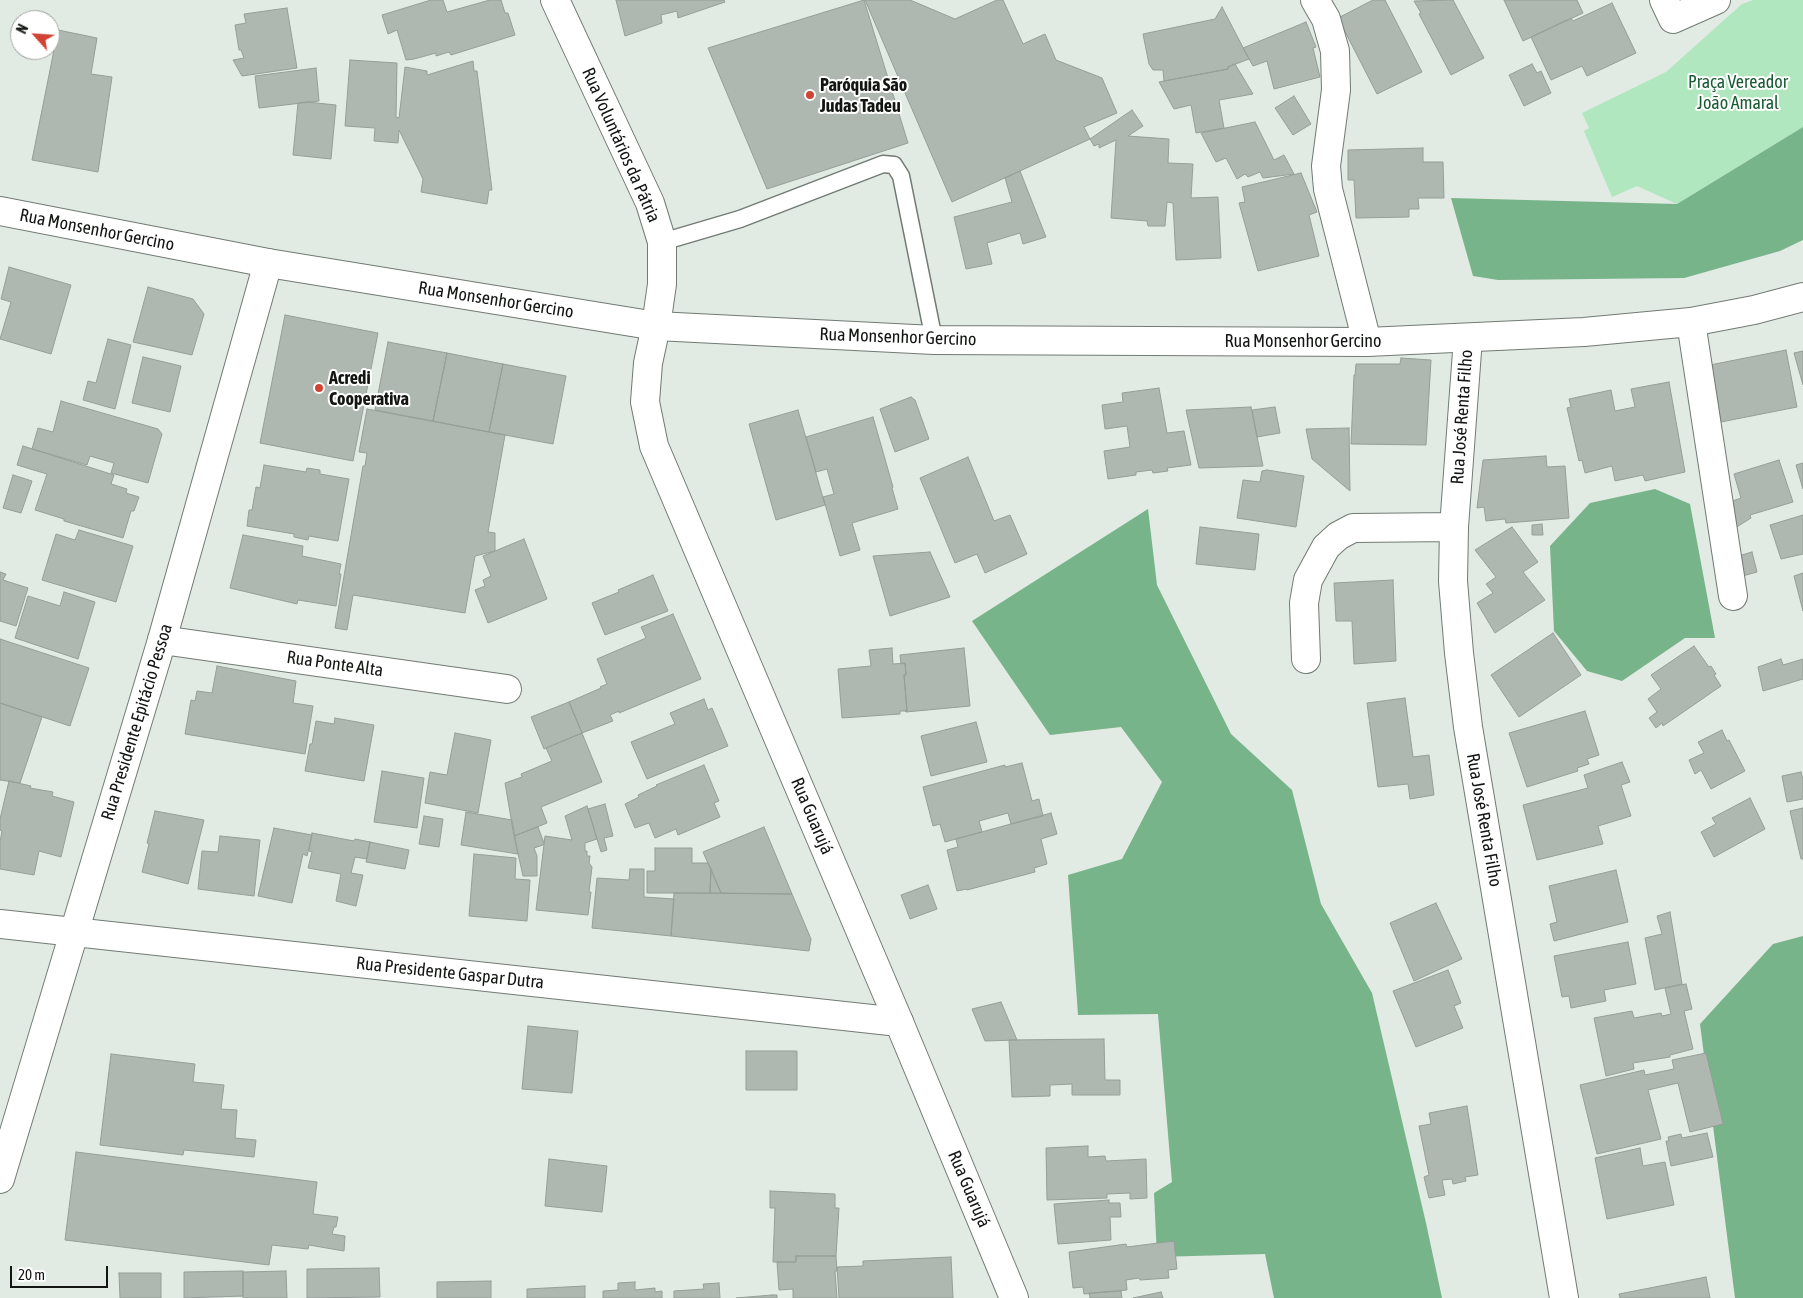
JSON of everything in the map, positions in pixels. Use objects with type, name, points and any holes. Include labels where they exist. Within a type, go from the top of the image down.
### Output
[{"type":"street","name":"Rua Voluntários da Pátria","points":[[555,0],[650,202],[662,242],[662,284],[656,326]]},
{"type":"street","points":[[1315,0],[1326,18],[1335,51],[1336,90],[1326,166],[1328,188],[1367,342]]},
{"type":"street","points":[[1668,9],[1716,0]]},
{"type":"street","name":"Rua Monsenhor Gercino","points":[[0,211],[268,263],[656,326],[934,340],[1367,342],[1468,338],[1584,332],[1691,322],[1754,310],[1803,297]]},
{"type":"street","name":"Rua Presidente Epitácio Pessoa","points":[[0,1179],[162,640],[268,263]]},
{"type":"street","points":[[1691,322],[1732,596]]},
{"type":"street","name":"Rua Guarujá","points":[[656,326],[648,363],[645,402],[654,446],[1014,1298]]},
{"type":"street","name":"Rua José Renta Filho","points":[[1468,338],[1454,527],[1453,581],[1459,653],[1468,727],[1564,1298]]},
{"type":"street","points":[[1306,659],[1304,603],[1308,580],[1326,547],[1338,536],[1353,528],[1454,527]]},
{"type":"street","name":"Rua Ponte Alta","points":[[162,640],[507,689]]},
{"type":"street","name":"Rua Presidente Gaspar Dutra","points":[[0,924],[899,1022]]},
{"type":"lane","points":[[662,242],[740,219],[883,164],[894,166],[901,176],[934,340]]},
{"type":"green space","name":"Praça Vereador João Amaral","points":[[1753,0],[1803,0],[1803,127],[1677,204],[1637,186],[1612,197],[1584,131],[1589,128],[1582,113],[1666,72],[1742,4]]},
{"type":"green space","points":[[1803,127],[1803,240],[1780,251],[1684,278],[1498,280],[1473,276],[1451,198],[1677,204]]},
{"type":"green space","points":[[1655,489],[1690,504],[1715,638],[1685,638],[1622,681],[1587,671],[1554,631],[1550,546],[1590,503]]},
{"type":"green space","points":[[1148,509],[1157,585],[1231,734],[1292,790],[1321,904],[1372,993],[1442,1298],[1274,1298],[1265,1254],[1157,1257],[1154,1193],[1172,1182],[1158,1014],[1078,1015],[1068,875],[1122,859],[1162,782],[1121,727],[1050,735],[972,621]]},
{"type":"green space","points":[[1803,936],[1803,1298],[1735,1298],[1700,1024],[1773,944]]},
{"type":"building","points":[[431,0],[443,0],[447,12],[490,0],[501,0],[505,13],[508,13],[515,35],[451,55],[449,52],[436,56],[436,53],[406,60],[397,30],[388,34],[382,15]]},
{"type":"building","points":[[616,0],[724,0],[725,2],[678,18],[677,11],[661,15],[662,23],[625,36]]},
{"type":"building","name":"Paróquia São Judas Tadeu","points":[[864,0],[908,143],[767,189],[708,48]]},
{"type":"building","points":[[865,0],[910,0],[955,19],[997,0],[1003,0],[1023,44],[1045,34],[1056,60],[1102,78],[1117,113],[1084,127],[1090,139],[952,202]]},
{"type":"building","points":[[1373,0],[1385,0],[1422,72],[1377,94],[1338,18]]},
{"type":"building","points":[[1453,0],[1484,58],[1451,75],[1414,1]]},
{"type":"building","points":[[1504,0],[1577,0],[1583,13],[1523,41]]},
{"type":"building","points":[[1612,3],[1636,53],[1587,76],[1582,66],[1551,80],[1531,37],[1571,18],[1573,21]]},
{"type":"building","points":[[1222,7],[1249,59],[1228,67],[1228,69],[1164,81],[1163,70],[1153,70],[1149,64],[1143,34],[1215,19]]},
{"type":"building","points":[[287,8],[297,68],[242,76],[233,60],[244,58],[241,50],[239,50],[235,25],[246,23],[244,14]]},
{"type":"building","points":[[1306,22],[1316,47],[1313,48],[1320,77],[1274,89],[1267,61],[1253,66],[1243,48]]},
{"type":"building","points":[[60,30],[97,38],[91,74],[112,77],[98,172],[32,160],[52,60],[60,60]]},
{"type":"building","points":[[350,60],[397,63],[396,117],[399,118],[405,67],[427,71],[427,75],[473,61],[474,71],[477,71],[492,190],[489,190],[487,204],[421,192],[423,179],[399,130],[398,143],[374,141],[375,128],[345,126]]},
{"type":"building","points":[[1235,64],[1253,94],[1219,100],[1224,128],[1196,133],[1191,105],[1174,109],[1159,82],[1228,69],[1228,67]]},
{"type":"building","points":[[1532,64],[1537,73],[1541,71],[1551,93],[1524,106],[1509,75]]},
{"type":"building","points":[[316,68],[319,101],[259,108],[255,76]]},
{"type":"building","points":[[1294,96],[1311,124],[1293,135],[1275,108]]},
{"type":"building","points":[[298,103],[336,105],[331,159],[293,155]]},
{"type":"building","points":[[1132,110],[1143,126],[1128,136],[1169,139],[1168,163],[1193,164],[1191,198],[1218,197],[1221,258],[1176,260],[1173,203],[1167,202],[1165,226],[1148,226],[1147,221],[1111,218],[1116,140],[1099,148],[1099,144],[1094,146],[1090,139]]},
{"type":"building","points":[[1255,122],[1274,160],[1284,155],[1294,174],[1263,178],[1260,172],[1248,177],[1245,174],[1237,179],[1226,158],[1216,162],[1201,133]]},
{"type":"building","points":[[1423,148],[1423,162],[1443,162],[1444,198],[1418,198],[1419,209],[1409,209],[1409,217],[1356,218],[1354,180],[1348,180],[1348,150]]},
{"type":"building","points":[[1020,171],[1046,237],[1023,244],[1020,233],[987,243],[992,264],[966,269],[954,217],[1012,202],[1005,178]]},
{"type":"building","points":[[1301,173],[1317,212],[1309,215],[1319,256],[1258,271],[1239,203],[1245,202],[1242,187]]},
{"type":"building","points":[[9,267],[71,285],[51,354],[0,339],[11,302],[1,299]]},
{"type":"building","points":[[148,287],[193,299],[204,314],[192,355],[133,342]]},
{"type":"building","name":"Acredi Cooperativa","points":[[285,315],[378,333],[353,461],[260,443]]},
{"type":"building","points":[[108,339],[131,345],[115,409],[83,400],[88,381],[96,383]]},
{"type":"building","points":[[388,342],[447,353],[433,421],[375,410]]},
{"type":"building","points":[[1786,350],[1797,407],[1721,422],[1710,365]]},
{"type":"building","points":[[1803,351],[1803,385],[1794,353]]},
{"type":"building","points":[[447,353],[503,364],[489,432],[433,421]]},
{"type":"building","points":[[143,357],[181,366],[170,412],[132,403]]},
{"type":"building","points":[[1401,358],[1431,360],[1426,445],[1351,444],[1356,364],[1400,364]]},
{"type":"building","points":[[503,364],[566,376],[553,444],[489,432]]},
{"type":"building","points":[[1669,382],[1685,472],[1645,481],[1643,475],[1615,481],[1612,466],[1585,473],[1582,460],[1579,461],[1567,408],[1571,407],[1569,399],[1611,390],[1615,411],[1635,407],[1631,389]]},
{"type":"building","points":[[1159,388],[1167,433],[1184,431],[1191,465],[1167,468],[1168,471],[1153,473],[1152,470],[1136,472],[1136,475],[1108,479],[1104,451],[1130,447],[1127,426],[1105,429],[1102,405],[1123,402],[1122,393]]},
{"type":"building","points":[[911,397],[915,400],[929,439],[895,452],[880,409]]},
{"type":"building","points":[[61,401],[158,429],[162,434],[148,483],[111,473],[114,463],[90,456],[87,465],[32,449],[38,428],[53,432]]},
{"type":"building","points":[[1251,407],[1263,466],[1199,468],[1186,410]]},
{"type":"building","points":[[1275,407],[1280,433],[1257,437],[1252,410]]},
{"type":"building","points":[[367,409],[505,435],[488,532],[495,533],[495,551],[475,556],[465,613],[353,595],[347,630],[335,628],[363,466],[365,466],[367,453],[359,452]]},
{"type":"building","points":[[798,410],[825,505],[776,520],[749,424]]},
{"type":"building","points":[[873,417],[898,509],[852,523],[860,550],[840,556],[823,497],[834,494],[827,469],[816,472],[806,437]]},
{"type":"building","points":[[1349,428],[1350,491],[1312,459],[1306,429]]},
{"type":"building","points":[[23,446],[114,475],[111,484],[127,489],[126,493],[139,497],[134,511],[131,511],[123,538],[64,521],[64,519],[35,510],[47,474],[17,465]]},
{"type":"building","points":[[1546,456],[1547,467],[1565,466],[1569,518],[1506,523],[1505,519],[1486,521],[1484,507],[1477,508],[1483,460]]},
{"type":"building","points":[[968,457],[994,521],[1010,515],[1027,554],[985,573],[977,554],[955,563],[920,478]]},
{"type":"building","points":[[1779,460],[1793,502],[1750,515],[1751,518],[1732,530],[1724,504],[1741,498],[1734,474]]},
{"type":"building","points":[[1803,463],[1803,489],[1796,465]]},
{"type":"building","points":[[264,465],[306,472],[307,468],[320,470],[320,474],[349,479],[338,541],[309,536],[308,540],[294,537],[294,534],[247,526],[249,510],[252,510],[256,487],[260,488]]},
{"type":"building","points":[[1267,470],[1304,476],[1296,527],[1237,518],[1243,480],[1260,482],[1262,471]]},
{"type":"building","points":[[13,475],[32,481],[21,513],[3,508]]},
{"type":"building","points":[[1803,515],[1803,554],[1781,559],[1770,525]]},
{"type":"building","points":[[1542,524],[1543,535],[1532,535],[1532,525]]},
{"type":"building","points":[[1200,527],[1259,534],[1255,570],[1196,564]]},
{"type":"building","points":[[1512,527],[1538,562],[1523,572],[1545,600],[1495,633],[1477,603],[1493,593],[1486,584],[1496,577],[1475,550]]},
{"type":"building","points":[[79,530],[133,546],[116,602],[42,580],[56,534],[75,540]]},
{"type":"building","points":[[243,535],[303,546],[302,556],[341,564],[336,606],[298,600],[297,604],[230,588]]},
{"type":"building","points":[[524,539],[547,599],[488,623],[475,590],[485,586],[483,580],[491,576],[483,556]]},
{"type":"building","points":[[930,552],[950,597],[890,616],[873,556]]},
{"type":"building","points":[[1752,552],[1757,572],[1739,577],[1735,557]]},
{"type":"building","points":[[0,572],[6,574],[3,580],[28,588],[16,626],[0,621]]},
{"type":"building","points":[[1803,573],[1803,611],[1794,576]]},
{"type":"building","points":[[653,575],[668,611],[605,635],[592,603]]},
{"type":"building","points":[[1393,580],[1396,661],[1354,664],[1352,621],[1336,621],[1334,583]]},
{"type":"building","points":[[64,592],[95,602],[78,659],[15,638],[28,596],[60,606]]},
{"type":"building","points":[[673,614],[701,679],[610,715],[613,721],[582,733],[569,702],[607,684],[597,659],[646,638],[641,627]]},
{"type":"building","points":[[1553,633],[1581,675],[1519,717],[1491,675]]},
{"type":"building","points":[[0,639],[89,668],[70,726],[0,703]]},
{"type":"building","points":[[1694,646],[1709,667],[1711,666],[1721,686],[1663,726],[1662,723],[1656,728],[1649,718],[1657,712],[1648,699],[1661,689],[1651,675]]},
{"type":"building","points":[[892,648],[893,664],[905,663],[907,711],[900,711],[900,714],[842,718],[838,669],[871,666],[869,650]]},
{"type":"building","points":[[964,648],[970,706],[906,712],[905,663],[901,664],[900,655]]},
{"type":"building","points":[[1781,659],[1783,665],[1803,659],[1803,679],[1763,691],[1758,667]]},
{"type":"building","points":[[217,666],[296,681],[293,703],[313,706],[305,754],[185,734],[191,700],[195,701],[197,691],[212,693]]},
{"type":"building","points":[[1405,698],[1413,757],[1429,755],[1434,795],[1410,799],[1408,784],[1378,787],[1367,703]]},
{"type":"building","points":[[704,699],[708,710],[712,708],[728,746],[647,779],[631,742],[675,724],[670,713]]},
{"type":"building","points":[[569,702],[582,733],[544,749],[531,717]]},
{"type":"building","points":[[0,703],[42,717],[20,783],[0,780]]},
{"type":"building","points":[[1585,711],[1599,755],[1587,759],[1589,764],[1577,768],[1578,771],[1527,787],[1509,733]]},
{"type":"building","points":[[335,718],[374,725],[364,781],[305,771],[316,721],[334,724]]},
{"type":"building","points":[[976,722],[987,762],[931,776],[921,736]]},
{"type":"building","points":[[1722,730],[1745,771],[1711,789],[1701,770],[1695,774],[1689,760],[1704,753],[1698,742]]},
{"type":"building","points":[[455,733],[491,740],[478,813],[425,803],[430,772],[447,775]]},
{"type":"building","points":[[582,733],[602,782],[541,807],[547,823],[514,836],[505,783],[522,777],[521,774],[552,761],[546,748]]},
{"type":"building","points":[[1622,762],[1630,782],[1621,785],[1631,816],[1598,826],[1603,844],[1537,860],[1523,805],[1588,788],[1584,775]]},
{"type":"building","points":[[1022,763],[1032,801],[1039,799],[1043,816],[1011,824],[1008,813],[979,821],[982,832],[945,842],[940,824],[933,826],[923,787],[1005,765],[1005,767]]},
{"type":"building","points":[[704,765],[719,801],[714,803],[720,817],[678,835],[676,829],[655,838],[649,823],[635,828],[625,804],[656,785]]},
{"type":"building","points":[[382,771],[424,778],[417,828],[374,822]]},
{"type":"building","points":[[1801,772],[1803,799],[1787,802],[1782,776]]},
{"type":"building","points":[[9,781],[31,786],[30,788],[53,792],[52,796],[74,802],[61,857],[39,851],[34,875],[0,869],[2,831],[0,830],[0,819]]},
{"type":"building","points":[[1750,798],[1765,829],[1714,857],[1701,832],[1716,824],[1712,818]]},
{"type":"building","points":[[605,804],[613,836],[604,838],[607,850],[601,852],[588,809]]},
{"type":"building","points":[[587,806],[597,839],[585,843],[585,851],[587,851],[587,856],[590,856],[589,863],[592,867],[588,915],[536,910],[545,836],[572,840],[565,816]]},
{"type":"building","points":[[1803,808],[1803,859],[1801,859],[1790,811]]},
{"type":"building","points":[[155,811],[204,820],[188,884],[142,872]]},
{"type":"building","points":[[466,812],[512,820],[518,854],[461,845]]},
{"type":"building","points":[[1051,813],[1057,834],[1041,839],[1047,864],[1034,868],[1035,872],[957,891],[947,850],[958,847],[956,839]]},
{"type":"building","points":[[424,816],[443,819],[439,847],[419,844]]},
{"type":"building","points":[[538,827],[544,843],[534,848],[537,856],[537,876],[523,876],[514,836]]},
{"type":"building","points":[[764,827],[792,894],[721,893],[703,852]]},
{"type":"building","points":[[274,828],[312,835],[307,856],[303,854],[292,903],[258,896]]},
{"type":"building","points":[[312,833],[370,842],[367,859],[355,857],[351,873],[363,875],[356,906],[336,901],[341,874],[308,868],[312,852],[309,851]]},
{"type":"building","points":[[220,836],[260,840],[254,896],[198,889],[202,851],[218,852]]},
{"type":"building","points":[[370,842],[409,850],[405,869],[366,862]]},
{"type":"building","points":[[655,848],[692,848],[692,863],[708,863],[711,869],[710,893],[647,893],[647,871],[655,871]]},
{"type":"building","points":[[474,854],[516,858],[515,879],[530,880],[527,921],[469,916]]},
{"type":"building","points":[[630,869],[644,869],[644,897],[674,899],[671,936],[592,928],[597,878],[629,880]]},
{"type":"building","points":[[711,869],[721,893],[710,893]]},
{"type":"building","points":[[1616,870],[1628,922],[1554,941],[1550,924],[1557,922],[1549,886]]},
{"type":"building","points":[[928,885],[937,909],[910,919],[901,895]]},
{"type":"building","points":[[674,893],[792,894],[811,939],[809,951],[671,936]]},
{"type":"building","points":[[1436,903],[1462,959],[1414,981],[1390,923]]},
{"type":"building","points":[[1670,912],[1682,984],[1655,990],[1645,938],[1662,934],[1657,916]]},
{"type":"building","points":[[1628,942],[1636,984],[1604,990],[1606,1001],[1571,1008],[1569,996],[1562,997],[1554,956]]},
{"type":"building","points":[[1448,970],[1461,1003],[1454,1006],[1463,1028],[1416,1047],[1393,991]]},
{"type":"building","points":[[1686,984],[1692,1009],[1684,1011],[1693,1049],[1670,1055],[1670,1057],[1633,1063],[1634,1069],[1606,1076],[1594,1018],[1632,1011],[1634,1018],[1661,1013],[1662,1016],[1671,1014],[1665,988]]},
{"type":"building","points":[[1001,1002],[1017,1040],[985,1041],[972,1009]]},
{"type":"building","points":[[528,1026],[578,1031],[572,1093],[522,1089]]},
{"type":"building","points":[[1104,1039],[1105,1080],[1120,1080],[1120,1095],[1072,1095],[1072,1084],[1050,1085],[1050,1096],[1012,1097],[1009,1040]]},
{"type":"building","points":[[746,1051],[797,1051],[797,1090],[746,1090]]},
{"type":"building","points":[[1706,1053],[1723,1124],[1690,1132],[1678,1083],[1648,1090],[1661,1139],[1597,1154],[1580,1085],[1644,1070],[1645,1075],[1674,1069],[1672,1060]]},
{"type":"building","points":[[111,1054],[195,1064],[193,1082],[224,1085],[221,1109],[237,1110],[235,1138],[256,1140],[254,1157],[184,1150],[183,1155],[100,1145]]},
{"type":"building","points":[[1467,1106],[1478,1175],[1465,1177],[1466,1181],[1453,1184],[1452,1179],[1442,1180],[1445,1195],[1429,1198],[1424,1177],[1429,1175],[1419,1126],[1431,1124],[1429,1113]]},
{"type":"building","points":[[1707,1133],[1713,1157],[1671,1166],[1666,1141],[1669,1141],[1668,1137],[1681,1134],[1682,1138]]},
{"type":"building","points":[[1088,1146],[1088,1157],[1105,1156],[1106,1161],[1146,1159],[1147,1198],[1130,1199],[1130,1193],[1107,1194],[1107,1198],[1047,1200],[1046,1148]]},
{"type":"building","points":[[1640,1148],[1643,1166],[1665,1162],[1674,1205],[1607,1219],[1595,1158]]},
{"type":"building","points":[[76,1152],[317,1182],[313,1214],[338,1217],[332,1234],[345,1236],[344,1251],[309,1245],[308,1249],[272,1245],[269,1265],[65,1240]]},
{"type":"building","points":[[549,1159],[607,1166],[602,1212],[545,1206]]},
{"type":"building","points":[[770,1191],[835,1194],[835,1208],[839,1208],[836,1256],[796,1256],[796,1262],[773,1262],[775,1208],[770,1208]]},
{"type":"building","points":[[1109,1200],[1109,1203],[1120,1203],[1121,1217],[1110,1217],[1111,1240],[1058,1244],[1054,1204]]},
{"type":"building","points":[[1174,1241],[1177,1269],[1168,1270],[1169,1278],[1126,1280],[1127,1290],[1084,1294],[1083,1287],[1073,1288],[1069,1252],[1126,1244],[1127,1247]]},
{"type":"building","points":[[796,1256],[836,1256],[837,1298],[793,1298],[793,1289],[779,1290],[777,1262],[796,1262]]},
{"type":"building","points":[[951,1257],[953,1298],[839,1298],[837,1267],[863,1266],[863,1261]]},
{"type":"building","points":[[379,1268],[380,1297],[307,1298],[307,1269]]},
{"type":"building","points":[[243,1271],[243,1296],[184,1298],[184,1272]]},
{"type":"building","points":[[286,1271],[287,1298],[243,1298],[243,1272]]},
{"type":"building","points":[[119,1273],[161,1273],[161,1298],[120,1298]]},
{"type":"building","points":[[1706,1277],[1710,1298],[1620,1298],[1619,1294]]},
{"type":"building","points":[[491,1281],[491,1298],[437,1298],[437,1282]]},
{"type":"building","points":[[635,1282],[635,1290],[655,1288],[655,1292],[662,1291],[662,1298],[603,1298],[603,1291],[618,1290],[618,1283]]},
{"type":"building","points":[[719,1283],[720,1298],[674,1298],[674,1291],[704,1289],[703,1284]]},
{"type":"building","points":[[585,1286],[585,1298],[527,1298],[527,1289]]},
{"type":"building","points":[[1121,1291],[1122,1298],[1090,1298],[1089,1293]]},
{"type":"building","points":[[1161,1292],[1163,1298],[1133,1298]]},
{"type":"building","points":[[777,1295],[777,1298],[736,1298]]},
{"type":"place","name":"Paróquia São Judas Tadeu","points":[[810,95]]},
{"type":"place","name":"Acredi Cooperativa","points":[[319,388]]}]
